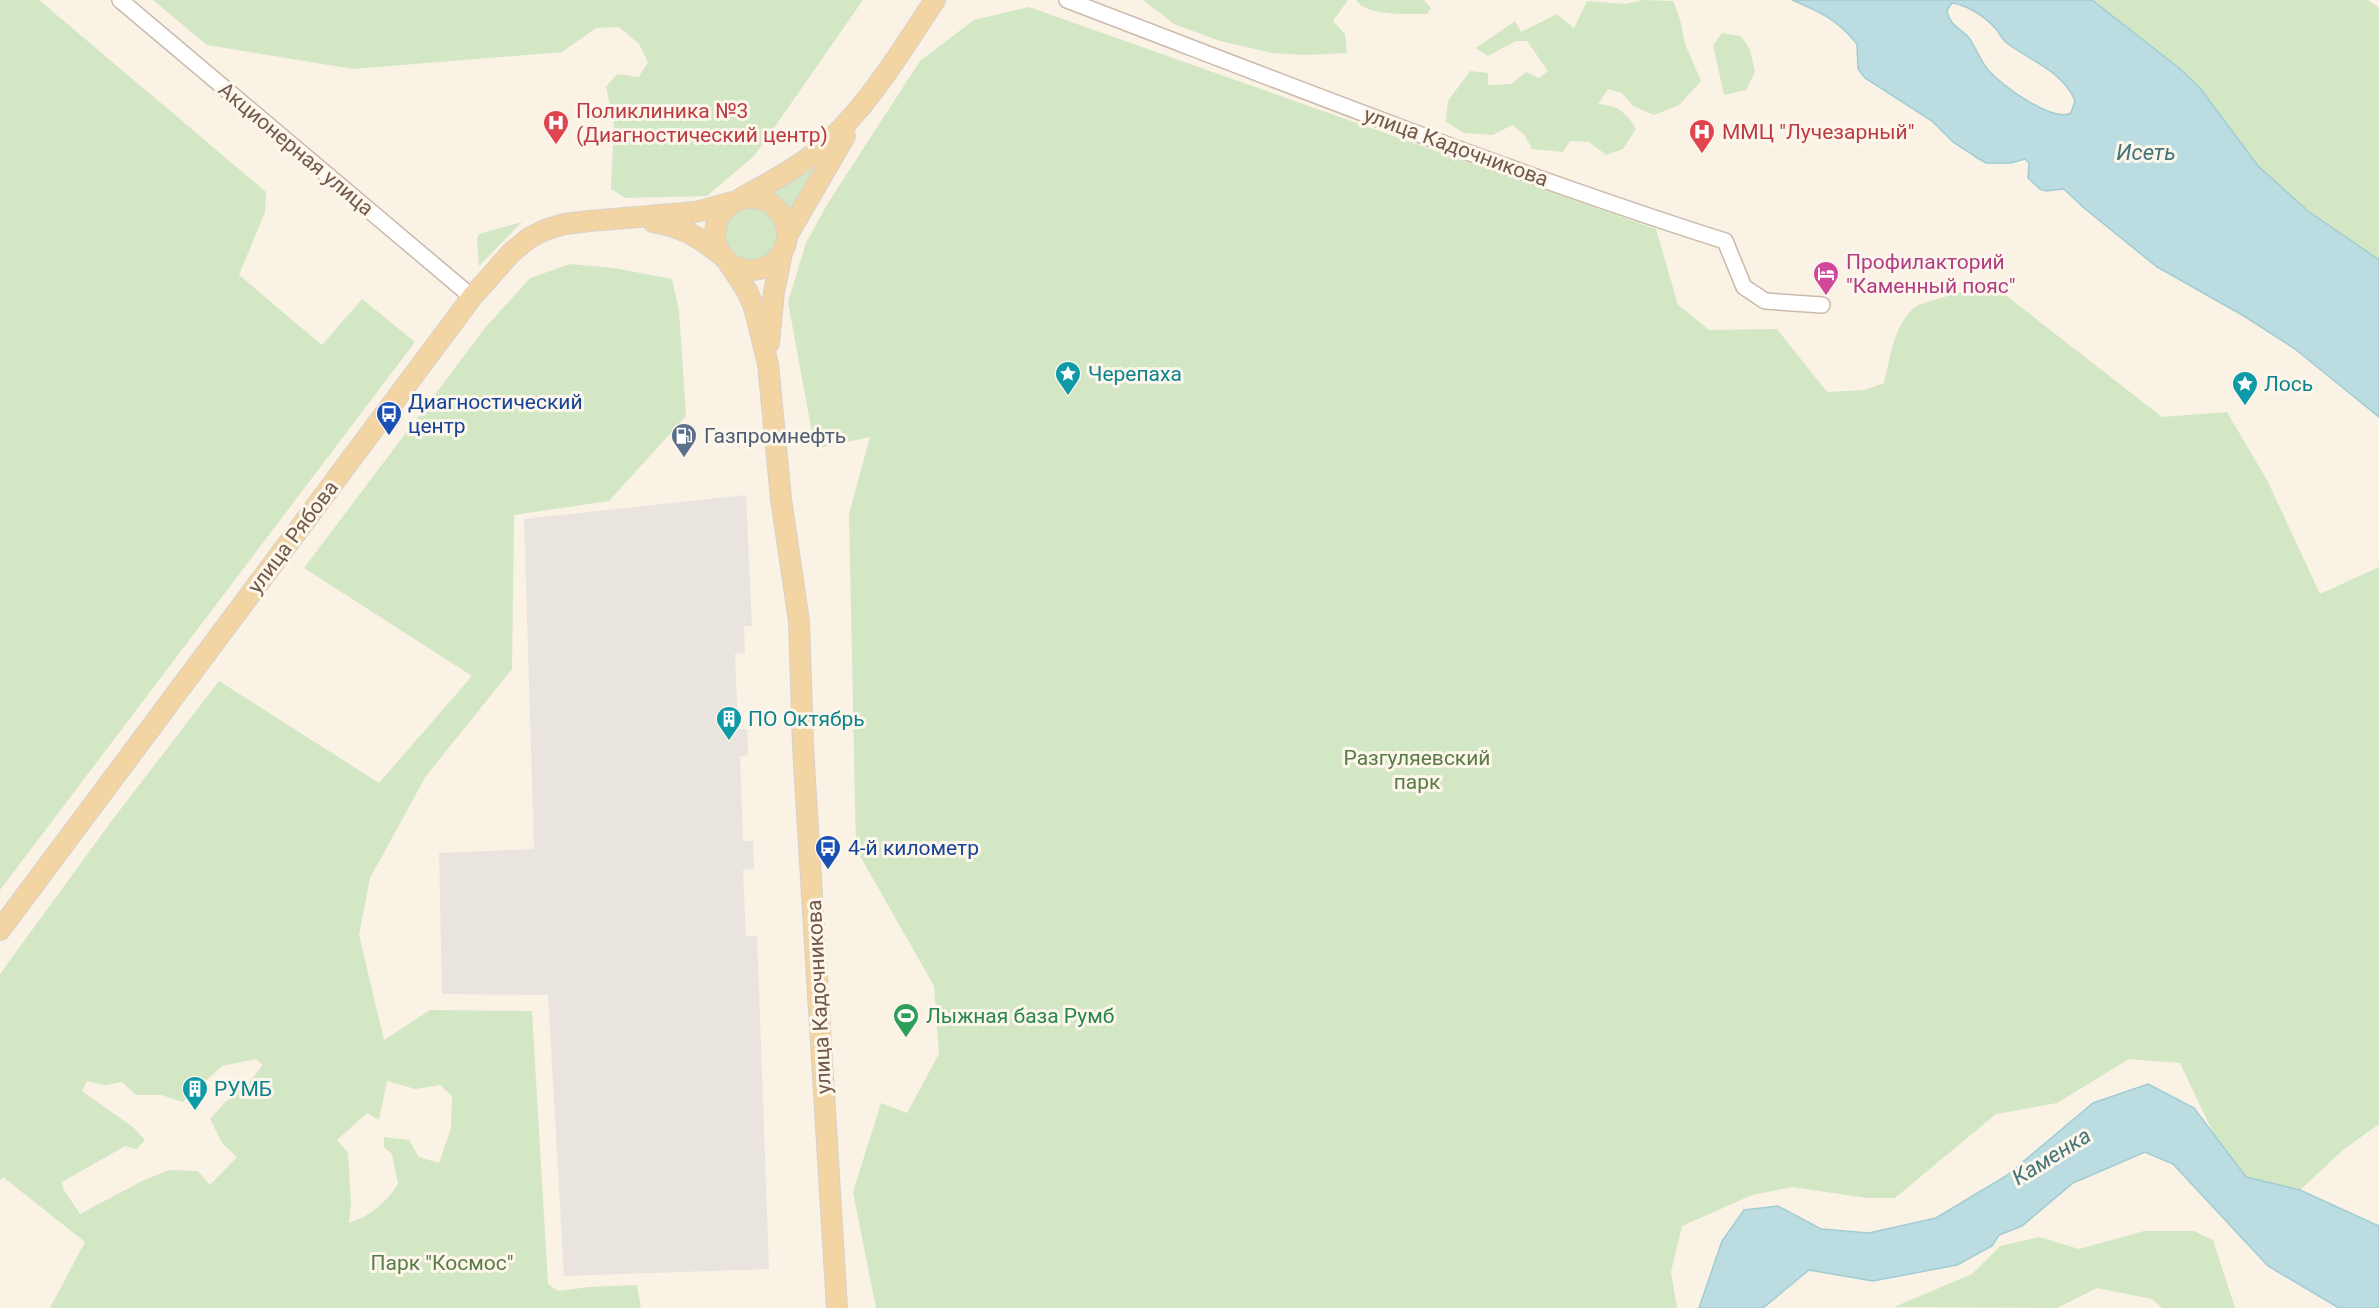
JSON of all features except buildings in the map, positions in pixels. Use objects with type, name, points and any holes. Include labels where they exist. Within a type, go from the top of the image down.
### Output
[{"type":"main road","points":[[636,218],[682,229],[705,242],[725,259],[744,270],[761,269],[776,260],[816,182],[865,103],[935,0]]},
{"type":"main road","points":[[636,218],[708,210],[736,200],[786,173],[822,148],[865,103]]},
{"type":"main road","points":[[758,198],[773,205],[784,219],[785,244],[770,319],[768,364],[754,308],[747,291],[717,248],[714,231],[720,214],[736,200],[758,198]]},
{"type":"main road","name":"улица Рябова","points":[[3,922],[472,297],[511,253],[539,233],[564,224],[636,218]]},
{"type":"main road","name":"улица Кадочникова","points":[[768,364],[781,499],[799,621],[803,746],[837,1308]]},
{"type":"street","name":"Акционерная улица","points":[[120,0],[472,297]]},
{"type":"street","name":"улица Кадочникова","points":[[1067,0],[1490,161],[1634,212],[1725,241],[1744,287],[1765,301],[1821,305]]},
{"type":"shaded area","points":[[746,495],[752,626],[744,626],[745,653],[735,654],[738,729],[747,729],[748,755],[740,756],[743,841],[753,841],[754,869],[743,870],[746,936],[757,936],[769,1269],[564,1276],[548,995],[442,994],[439,853],[534,849],[524,519]]},
{"type":"green space","points":[[0,0],[39,0],[266,192],[265,212],[239,275],[322,345],[362,299],[415,342],[0,890]]},
{"type":"green space","points":[[153,0],[863,0],[755,155],[707,196],[625,198],[611,189],[614,124],[606,87],[617,74],[639,77],[648,62],[639,44],[619,27],[596,28],[562,52],[353,69],[207,45]]},
{"type":"green space","points":[[1143,0],[1348,0],[1333,21],[1345,34],[1347,53],[1305,55],[1272,53],[1220,41],[1174,24]]},
{"type":"green space","points":[[1356,0],[1424,0],[1431,8],[1427,14],[1388,13],[1368,9]]},
{"type":"green space","points":[[1643,0],[1673,1],[1680,19],[1685,44],[1701,81],[1679,105],[1654,115],[1633,106],[1622,93],[1608,89],[1598,104],[1620,110],[1636,129],[1623,149],[1606,155],[1589,142],[1570,141],[1563,152],[1532,149],[1524,134],[1512,125],[1493,135],[1464,133],[1446,122],[1448,101],[1470,71],[1488,73],[1488,85],[1511,84],[1526,72],[1539,78],[1548,71],[1527,41],[1516,41],[1488,56],[1476,48],[1515,21],[1521,32],[1557,14],[1574,28],[1587,1],[1625,4]]},
{"type":"green space","points":[[2092,0],[2368,0],[2379,8],[2379,260],[2308,211],[2258,166],[2200,88],[2179,68]]},
{"type":"green space","name":"Разгуляевский парк","points":[[1029,7],[1656,229],[1678,305],[1709,330],[1777,329],[1827,392],[1864,390],[1884,383],[1895,340],[1910,312],[1918,305],[1990,283],[2162,417],[2227,412],[2268,482],[2320,594],[2379,567],[2379,1124],[2343,1150],[2300,1190],[2246,1177],[2216,1139],[2180,1063],[2129,1059],[2057,1103],[1996,1114],[1895,1198],[1867,1198],[1792,1187],[1752,1195],[1682,1226],[1671,1272],[1677,1308],[876,1308],[853,1192],[881,1103],[907,1113],[939,1054],[934,986],[856,849],[849,514],[870,437],[815,449],[788,302],[806,243],[828,203],[920,61],[974,20]]},
{"type":"green space","points":[[1722,33],[1741,36],[1750,50],[1755,72],[1746,90],[1724,95],[1713,45]]},
{"type":"green space","points":[[821,159],[789,214],[782,202],[769,192]]},
{"type":"green space","points":[[751,205],[762,207],[775,218],[780,234],[778,245],[767,258],[751,263],[740,261],[727,250],[722,234],[724,223],[735,210]]},
{"type":"green space","points":[[522,222],[479,266],[477,239],[479,234]]},
{"type":"green space","name":"Парк \"Космос\"","points":[[570,264],[614,268],[672,279],[679,310],[686,416],[609,501],[514,515],[512,669],[426,776],[370,878],[359,935],[384,1040],[430,1010],[532,1011],[548,1284],[558,1291],[637,1285],[641,1308],[50,1308],[85,1242],[3,1177],[0,1180],[0,974],[110,823],[219,681],[379,783],[472,676],[304,568],[485,328],[530,278]],"holes":[[[256,1059],[263,1065],[245,1087],[225,1102],[210,1119],[222,1143],[237,1157],[210,1185],[198,1171],[170,1170],[144,1180],[80,1214],[64,1190],[62,1182],[125,1146],[137,1149],[145,1140],[134,1128],[82,1091],[87,1081],[105,1085],[122,1082],[136,1095],[161,1095],[183,1102],[222,1066]],[[387,1081],[415,1089],[440,1085],[452,1096],[451,1128],[439,1163],[419,1157],[409,1140],[384,1137],[384,1147],[392,1154],[398,1184],[377,1208],[349,1223],[351,1203],[348,1153],[337,1140],[367,1113],[379,1120]]]},
{"type":"green space","points":[[2144,1231],[2194,1231],[2213,1240],[2235,1308],[2162,1308],[2152,1299],[2097,1288],[2057,1308],[1894,1307],[1972,1274],[2000,1246],[2039,1237],[2079,1249]]},
{"type":"water","name":"Исеть","points":[[1792,0],[2092,0],[2179,68],[2200,88],[2258,166],[2308,211],[2379,260],[2379,417],[2295,349],[2244,316],[2157,267],[2066,191],[2040,189],[2028,178],[2029,163],[2025,159],[2011,163],[1986,163],[1953,142],[1932,121],[1865,78],[1858,69],[1857,44],[1850,35],[1835,22]],"holes":[[[1952,3],[1982,16],[2006,42],[2055,75],[2070,91],[2075,101],[2071,113],[2063,115],[2040,108],[2015,93],[1995,77],[1985,66],[1969,38],[1950,19],[1947,10]]]},
{"type":"water","name":"Каменка","points":[[2148,1084],[2194,1108],[2246,1177],[2300,1190],[2379,1226],[2379,1308],[2339,1308],[2268,1266],[2173,1164],[2145,1152],[2073,1183],[2022,1226],[1999,1235],[1992,1246],[1957,1265],[1873,1281],[1809,1270],[1763,1308],[1699,1308],[1722,1241],[1744,1210],[1778,1206],[1821,1229],[1869,1233],[1936,1218],[2006,1176],[2093,1103]]},
{"type":"place","name":"Поликлиника №3 (Диагностический центр)","points":[[556,146]]},
{"type":"place","name":"ММЦ \"Лучезарный\"","points":[[1702,155]]},
{"type":"place","name":"Профилакторий \"Каменный пояс\"","points":[[1826,297]]},
{"type":"place","name":"Черепаха","points":[[1068,397]]},
{"type":"place","name":"Лось","points":[[2245,407]]},
{"type":"place","name":"Диагностический центр","points":[[389,437]]},
{"type":"place","name":"Газпромнефть","points":[[684,459]]},
{"type":"place","name":"ПО Октябрь","points":[[729,742]]},
{"type":"place","name":"4-й километр","points":[[828,871]]},
{"type":"place","name":"Лыжная база Румб","points":[[906,1039]]},
{"type":"place","name":"РУМБ","points":[[195,1112]]}]
